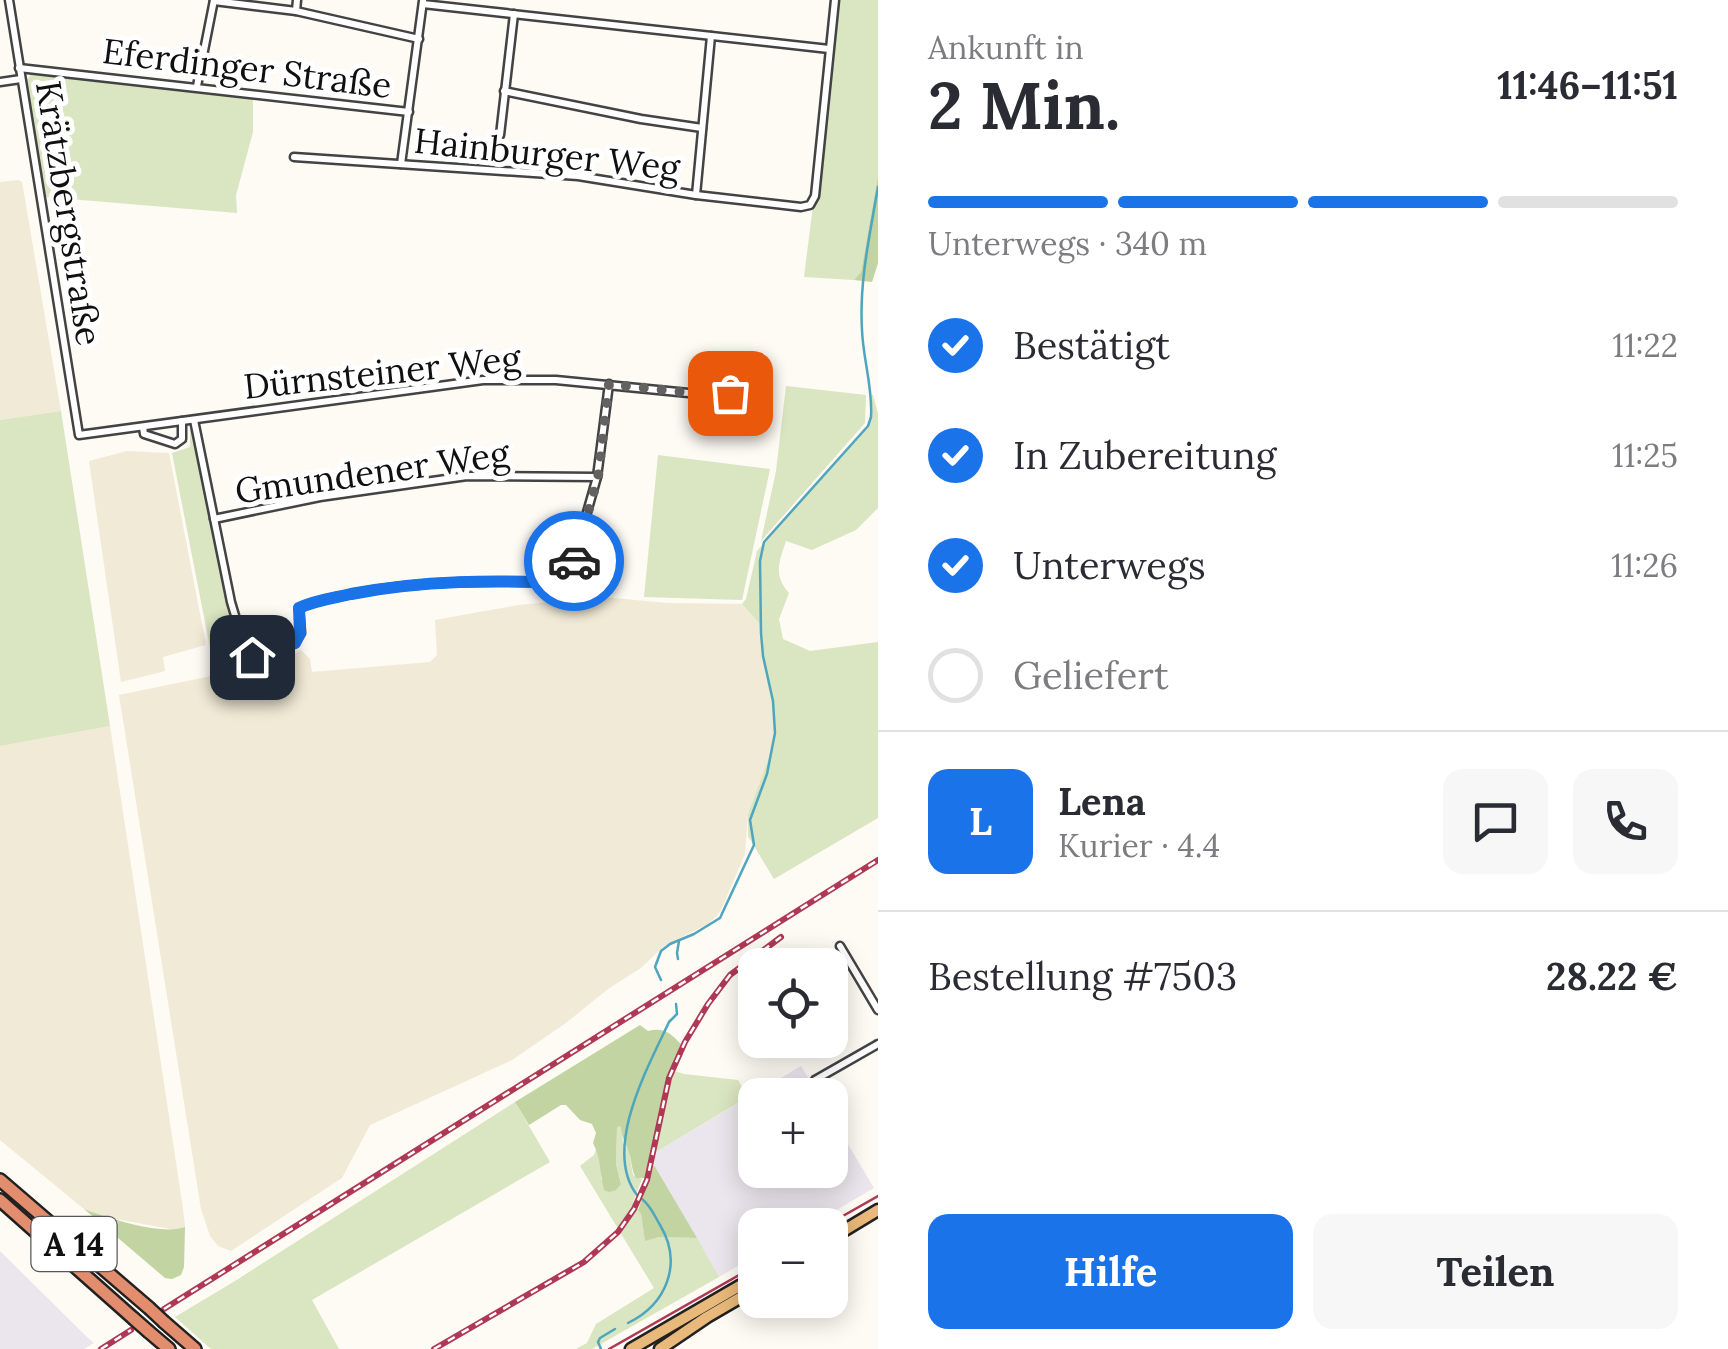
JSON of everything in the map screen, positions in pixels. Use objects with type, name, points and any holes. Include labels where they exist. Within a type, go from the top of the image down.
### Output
[{"type":"highway","name":"A 14","points":[[0,1180],[195,1349]]},
{"type":"highway","name":"A 14","points":[[0,1200],[169,1349]]},
{"type":"main road","points":[[848,1228],[878,1210]]},
{"type":"main road","points":[[631,1349],[738,1287]]},
{"type":"main road","points":[[660,1349],[738,1300]]},
{"type":"street","name":"Krätzbergstraße","points":[[9,0],[79,435]]},
{"type":"street","points":[[197,86],[214,0],[296,11],[419,38]]},
{"type":"street","points":[[296,11],[297,0]]},
{"type":"street","points":[[696,195],[810,206],[815,196],[835,0]]},
{"type":"street","points":[[400,164],[423,2],[829,49]]},
{"type":"street","points":[[500,135],[514,14]]},
{"type":"street","name":"Hainburger Weg","points":[[294,158],[578,176],[696,195],[711,36]]},
{"type":"street","name":"Eferdinger Straße","points":[[19,68],[409,112]]},
{"type":"street","points":[[0,82],[21,79]]},
{"type":"street","points":[[504,91],[702,128]]},
{"type":"street","name":"Dürnsteiner Weg","points":[[79,435],[483,380],[556,380],[719,396],[730,393],[746,380],[762,381]]},
{"type":"street","points":[[194,420],[236,619],[252,657],[295,643],[300,633],[299,608],[311,602],[370,590],[464,580],[568,583],[598,477],[609,384]]},
{"type":"street","name":"Dürnsteiner Weg","points":[[142,427],[144,434],[175,444],[182,438],[182,421]]},
{"type":"street","name":"Gmundener Weg","points":[[214,519],[320,497],[467,476],[598,477]]},
{"type":"street","points":[[840,946],[878,1010]]},
{"type":"street","points":[[818,1078],[878,1044]]},
{"type":"shaded area","points":[[0,182],[22,182],[61,411],[0,420]]},
{"type":"shaded area","points":[[127,451],[169,453],[206,645],[163,657],[165,671],[121,682],[89,461]]},
{"type":"shaded area","points":[[603,597],[742,604],[761,624],[762,653],[773,699],[774,743],[748,814],[745,854],[720,912],[708,924],[664,946],[641,968],[512,1060],[370,1125],[342,1178],[231,1251],[218,1246],[210,1236],[201,1209],[119,695],[264,665],[301,650],[310,659],[312,672],[430,662],[437,655],[435,620],[518,605]]},
{"type":"shaded area","points":[[110,726],[183,1209],[185,1227],[176,1230],[105,1217],[84,1209],[0,1140],[0,746]]},
{"type":"shaded area","points":[[801,1066],[808,1078],[781,1078]]},
{"type":"shaded area","points":[[738,1103],[738,1188],[848,1188],[848,1144],[874,1188],[840,1208],[738,1208],[738,1266],[719,1277],[654,1165],[656,1152]]},
{"type":"shaded area","points":[[0,1251],[94,1343],[84,1349],[0,1349]]},
{"type":"green space","points":[[839,0],[878,0],[878,175],[861,272],[854,280],[804,277]]},
{"type":"green space","points":[[32,72],[253,96],[253,132],[236,195],[237,213],[46,197],[25,84]]},
{"type":"green space","points":[[878,175],[878,263],[872,282],[854,280],[861,272]]},
{"type":"green space","points":[[786,386],[866,395],[865,423],[761,541],[776,471]]},
{"type":"green space","points":[[871,395],[878,414],[878,508],[856,530],[812,550],[786,541],[779,574],[789,593],[779,619],[783,639],[810,651],[878,642],[878,818],[774,879],[748,836],[748,814],[774,743],[775,719],[762,653],[761,625],[742,604],[757,551],[868,426]]},
{"type":"green space","points":[[61,411],[110,726],[0,746],[0,420]]},
{"type":"green space","points":[[194,429],[218,560],[243,655],[213,663],[172,453],[190,447],[190,430]]},
{"type":"green space","points":[[658,455],[770,469],[742,600],[644,597]]},
{"type":"green space","points":[[640,1025],[648,1031],[666,1032],[681,1044],[667,1079],[645,1178],[636,1178],[621,1126],[617,1127],[616,1164],[621,1184],[609,1192],[604,1190],[592,1124],[561,1105],[529,1125],[515,1102]]},
{"type":"green space","points":[[674,1071],[738,1080],[738,1103],[656,1152]]},
{"type":"green space","points":[[515,1102],[550,1162],[312,1300],[339,1349],[211,1349],[175,1317],[235,1281]]},
{"type":"green space","points":[[621,1125],[633,1175],[642,1179],[633,1202],[641,1214],[645,1240],[697,1238],[719,1277],[592,1349],[576,1349],[587,1343],[596,1324],[654,1288],[580,1166],[596,1149],[601,1179],[621,1183],[616,1164],[617,1127]]},
{"type":"green space","points":[[654,1165],[697,1238],[659,1237],[645,1241],[638,1210]]},
{"type":"green space","points":[[84,1209],[149,1228],[185,1227],[181,1275],[165,1278]]},
{"type":"waterway","points":[[661,980],[655,967],[661,951],[720,918],[754,845],[750,820],[767,774],[775,733],[763,656],[760,561],[764,542],[868,426],[871,417],[861,312],[878,187]]},
{"type":"waterway","points":[[678,959],[679,941]]},
{"type":"waterway","points":[[637,1195],[627,1176],[626,1132],[640,1084],[669,1022],[677,1014],[676,1004]]},
{"type":"waterway","points":[[628,1323],[653,1305],[670,1268],[667,1239],[642,1199]]},
{"type":"waterway","points":[[601,1349],[600,1338],[615,1329]]},
{"type":"tram line","points":[[848,1213],[878,1196]]},
{"type":"tram line","points":[[609,1349],[738,1276]]},
{"type":"railway","points":[[164,1309],[878,860]]},
{"type":"railway","points":[[434,1349],[584,1262],[618,1232],[647,1180],[669,1078],[685,1042],[730,975],[781,937]]},
{"type":"railway","points":[[101,1349],[131,1330]]},
{"type":"way so far","points":[[574,561],[598,477],[609,384],[719,396],[730,393]]},
{"type":"route","points":[[252,657],[295,643],[300,633],[299,608],[311,602],[370,590],[464,580],[568,583],[574,561]]}]
